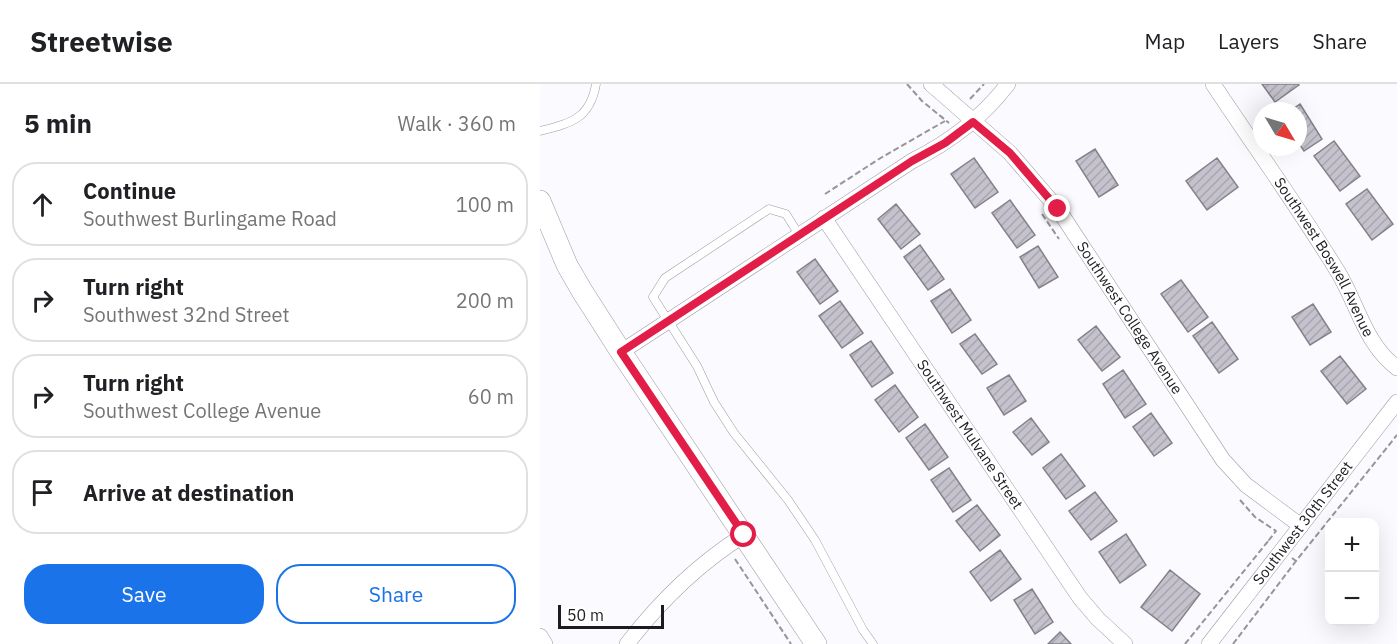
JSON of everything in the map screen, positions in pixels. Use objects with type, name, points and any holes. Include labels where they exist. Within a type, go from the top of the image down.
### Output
[{"type":"main road","points":[[540,201],[567,265],[621,352],[816,644]]},
{"type":"street","name":"Southwest College Avenue","points":[[931,84],[1010,153],[1058,209],[1223,460],[1246,485],[1301,526]]},
{"type":"street","points":[[621,352],[912,161],[945,143],[973,122],[1008,84]]},
{"type":"street","name":"Southwest Boswell Avenue","points":[[1213,84],[1337,270],[1373,344],[1397,368]]},
{"type":"street","name":"Southwest Mulvane Street","points":[[824,218],[1080,598],[1098,620],[1125,644]]},
{"type":"street","name":"Southwest 30th Street","points":[[1209,644],[1397,402]]},
{"type":"street","points":[[627,644],[666,597],[684,580],[744,535]]},
{"type":"street","points":[[540,636],[545,644]]},
{"type":"lane","points":[[540,131],[569,124],[581,115],[593,100],[596,84]]},
{"type":"lane","points":[[799,235],[786,214],[769,209],[665,278],[653,297],[697,366],[714,402],[734,433],[788,500],[815,540],[863,630],[873,644]]},
{"type":"path","points":[[825,194],[946,120],[960,110],[984,84]]},
{"type":"path","points":[[1185,644],[1269,540]]},
{"type":"path","points":[[735,559],[791,644]]},
{"type":"path","points":[[1233,644],[1296,561]]},
{"type":"building","points":[[1262,84],[1299,85],[1275,102]]},
{"type":"building","points":[[1307,115],[1322,139],[1307,149]]},
{"type":"building","points":[[1334,141],[1360,176],[1340,191],[1314,156]]},
{"type":"building","points":[[1095,149],[1118,185],[1099,197],[1076,161]]},
{"type":"building","points":[[974,158],[998,192],[975,208],[951,174]]},
{"type":"building","points":[[1217,158],[1238,187],[1207,210],[1186,181]]},
{"type":"building","points":[[1367,189],[1393,224],[1372,240],[1346,204]]},
{"type":"building","points":[[1010,200],[1035,235],[1017,248],[992,213]]},
{"type":"building","points":[[896,204],[920,234],[901,249],[878,219]]},
{"type":"building","points":[[920,245],[944,279],[928,290],[904,257]]},
{"type":"building","points":[[1038,246],[1058,277],[1039,288],[1020,257]]},
{"type":"building","points":[[815,259],[838,291],[820,304],[797,272]]},
{"type":"building","points":[[1181,280],[1208,317],[1188,332],[1161,294]]},
{"type":"building","points":[[950,289],[971,320],[952,333],[931,301]]},
{"type":"building","points":[[840,301],[863,333],[842,348],[819,316]]},
{"type":"building","points":[[1313,304],[1331,332],[1310,345],[1292,317]]},
{"type":"building","points":[[1212,322],[1238,359],[1219,373],[1193,336]]},
{"type":"building","points":[[1096,326],[1120,357],[1102,371],[1078,340]]},
{"type":"building","points":[[975,334],[997,364],[982,374],[960,344]]},
{"type":"building","points":[[871,341],[893,373],[872,387],[850,355]]},
{"type":"building","points":[[1340,356],[1366,389],[1347,404],[1321,371]]},
{"type":"building","points":[[1123,370],[1146,404],[1125,418],[1103,384]]},
{"type":"building","points":[[1009,375],[1026,401],[1004,415],[987,388]]},
{"type":"building","points":[[895,385],[918,417],[899,432],[875,400]]},
{"type":"building","points":[[1151,413],[1172,443],[1154,456],[1133,427]]},
{"type":"building","points":[[1031,418],[1049,442],[1032,455],[1013,432]]},
{"type":"building","points":[[925,424],[948,457],[929,470],[906,438]]},
{"type":"building","points":[[1061,454],[1085,486],[1066,499],[1043,468]]},
{"type":"building","points":[[949,468],[971,500],[953,512],[931,480]]},
{"type":"building","points":[[1095,492],[1117,521],[1091,540],[1069,511]]},
{"type":"building","points":[[977,505],[1000,535],[980,551],[956,521]]},
{"type":"building","points":[[1126,534],[1146,565],[1120,583],[1099,552]]},
{"type":"building","points":[[1000,550],[1021,579],[991,601],[970,572]]},
{"type":"building","points":[[1170,570],[1200,594],[1172,631],[1141,607]]},
{"type":"building","points":[[1032,589],[1053,622],[1035,634],[1014,600]]},
{"type":"building","points":[[1060,632],[1071,644],[1048,644]]},
{"type":"route","points":[[744,535],[621,352],[912,161],[945,143],[973,122],[1010,153],[1058,209]]}]
